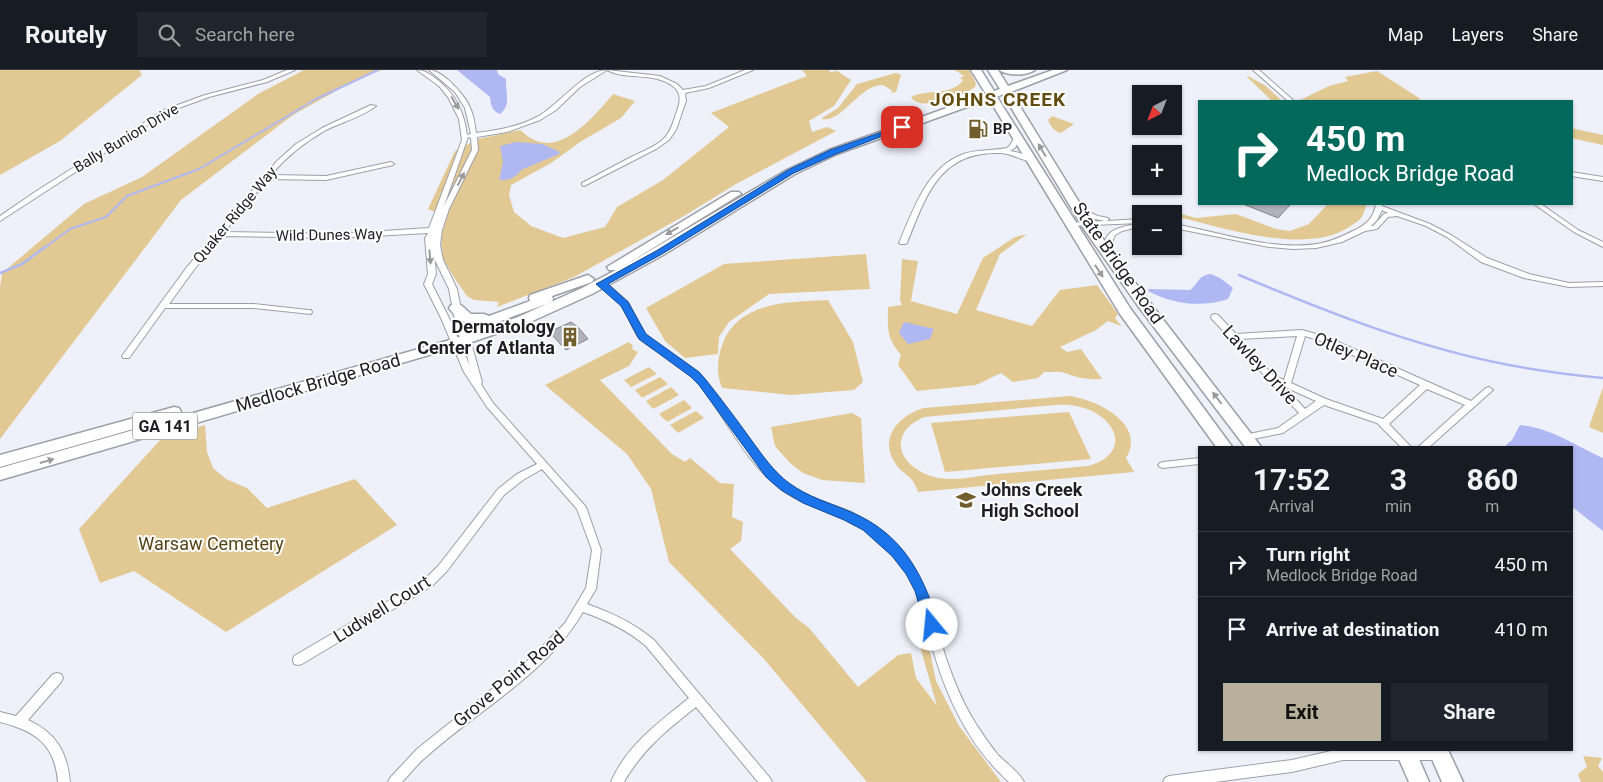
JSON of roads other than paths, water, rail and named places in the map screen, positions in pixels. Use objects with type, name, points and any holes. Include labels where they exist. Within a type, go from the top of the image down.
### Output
[{"type":"highway","name":"State Bridge Road","points":[[976,70],[1125,311],[1222,445]]},
{"type":"highway","name":"State Bridge Road","points":[[993,70],[1088,226],[1143,303],[1256,442]]},
{"type":"highway","points":[[1004,70],[1014,72],[1030,70]]},
{"type":"highway","name":"Medlock Bridge Road","points":[[0,474],[458,337],[548,298],[613,266],[789,163],[855,134],[988,92],[1042,70]]},
{"type":"highway","name":"Medlock Bridge Road","points":[[1004,86],[1062,70]]},
{"type":"highway","name":"Medlock Bridge Road","points":[[0,461],[523,320],[601,284],[659,252],[791,172],[833,152],[952,109],[988,92]]},
{"type":"highway","points":[[952,109],[985,107],[1003,115]]},
{"type":"highway","name":"Medlock Bridge Road","points":[[456,308],[468,319],[480,320],[565,286],[588,279]]},
{"type":"highway","points":[[1406,752],[1419,782]]},
{"type":"highway","points":[[1439,752],[1453,782]]},
{"type":"street","name":"Bally Bunion Drive","points":[[0,219],[37,193],[166,111],[207,96],[264,81],[292,70]]},
{"type":"street","points":[[420,70],[441,85],[451,96],[462,119],[465,137],[436,230],[439,260],[453,289],[458,337]]},
{"type":"street","points":[[432,70],[457,92],[468,108],[474,136],[475,150],[436,230],[429,238],[432,274],[428,284],[458,337]]},
{"type":"street","points":[[465,137],[505,131],[538,119],[554,109],[578,86],[604,70]]},
{"type":"street","points":[[584,184],[654,148],[667,139],[674,130],[682,101],[682,92],[675,84],[663,79],[624,74],[610,70]]},
{"type":"street","points":[[682,92],[707,87],[750,70]]},
{"type":"street","points":[[1256,70],[1290,100]]},
{"type":"street","name":"Quaker Ridge Way","points":[[126,356],[162,306],[219,234],[287,154],[310,137],[338,121],[373,106]]},
{"type":"street","points":[[903,243],[916,212],[932,184],[948,163],[964,156],[1000,151],[1013,147],[1017,138]]},
{"type":"street","points":[[1000,151],[1018,154],[1031,160]]},
{"type":"street","points":[[267,177],[326,178],[391,164]]},
{"type":"street","points":[[1573,174],[1603,179]]},
{"type":"street","points":[[1538,205],[1576,231],[1603,245]]},
{"type":"street","points":[[1182,228],[1288,248],[1334,243],[1352,236],[1372,224],[1379,206],[1439,230],[1484,260],[1527,276],[1569,285],[1603,284]]},
{"type":"street","points":[[1080,210],[1097,218],[1130,224]]},
{"type":"street","points":[[1361,230],[1375,228],[1386,215],[1397,214]]},
{"type":"street","points":[[1072,227],[1130,224]]},
{"type":"street","points":[[1108,253],[1109,236],[1130,224]]},
{"type":"street","name":"Wild Dunes Way","points":[[219,234],[338,236],[436,230]]},
{"type":"street","points":[[601,284],[625,304],[642,337],[695,374],[770,473],[785,487],[807,500],[848,516],[867,526],[897,552],[911,570],[921,591],[942,665],[955,699],[987,750],[1018,782]]},
{"type":"street","points":[[162,306],[254,306],[308,312]]},
{"type":"street","name":"Lawley Drive","points":[[1215,317],[1305,414]]},
{"type":"street","points":[[1287,384],[1302,333]]},
{"type":"street","name":"Otley Place","points":[[1234,336],[1302,333],[1324,339],[1472,405]]},
{"type":"street","name":"Grove Point Road","points":[[394,782],[427,747],[549,650],[568,629],[583,607],[591,589],[596,568],[596,549],[593,531],[581,507],[490,405],[468,370],[458,337]]},
{"type":"street","points":[[1271,377],[1323,401],[1380,421],[1406,446]]},
{"type":"street","points":[[1383,424],[1426,384]]},
{"type":"street","points":[[1422,446],[1489,390]]},
{"type":"street","points":[[1256,442],[1280,431],[1323,401]]},
{"type":"street","points":[[1163,465],[1198,461]]},
{"type":"street","name":"Ludwell Court","points":[[298,660],[428,583],[443,568],[501,492],[520,477],[542,465]]},
{"type":"street","points":[[583,607],[618,620],[640,634],[766,782]]},
{"type":"street","points":[[19,721],[57,678]]},
{"type":"street","points":[[617,782],[634,752],[652,734],[697,699]]},
{"type":"street","points":[[0,717],[19,721],[36,728],[50,741],[60,758],[64,782]]},
{"type":"street","points":[[1170,782],[1292,766],[1343,754],[1439,752]]},
{"type":"water","points":[[457,70],[497,70],[498,74],[506,79],[507,102],[504,110],[500,114],[495,111],[491,105],[490,97]]},
{"type":"water","points":[[516,142],[542,144],[560,152],[521,170],[512,178],[499,180],[503,162],[500,146]]},
{"type":"water","points":[[1211,274],[1233,288],[1228,299],[1197,304],[1177,302],[1148,291],[1149,289],[1190,290],[1201,278]]},
{"type":"water","points":[[904,322],[934,329],[930,339],[908,344],[899,333]]},
{"type":"water","points":[[1520,425],[1531,426],[1552,433],[1603,458],[1603,531],[1573,508],[1573,446],[1505,446],[1512,440]]},
{"type":"waterway","points":[[43,249],[70,229],[106,217],[127,196],[199,169],[316,99],[378,70]]},
{"type":"waterway","points":[[0,273],[22,264],[45,247]]},
{"type":"waterway","points":[[1239,275],[1338,315],[1440,349],[1521,367],[1603,378]]},
{"type":"place","name":"BP","points":[[978,129]]},
{"type":"place","name":"Dermatology Center of Atlanta","points":[[570,337]]},
{"type":"place","name":"Johns Creek High School","points":[[966,500]]},
{"type":"district","name":"JOHNS CREEK","points":[[998,99]]},
{"type":"park label","name":"Warsaw Cemetery","points":[[211,544]]}]
